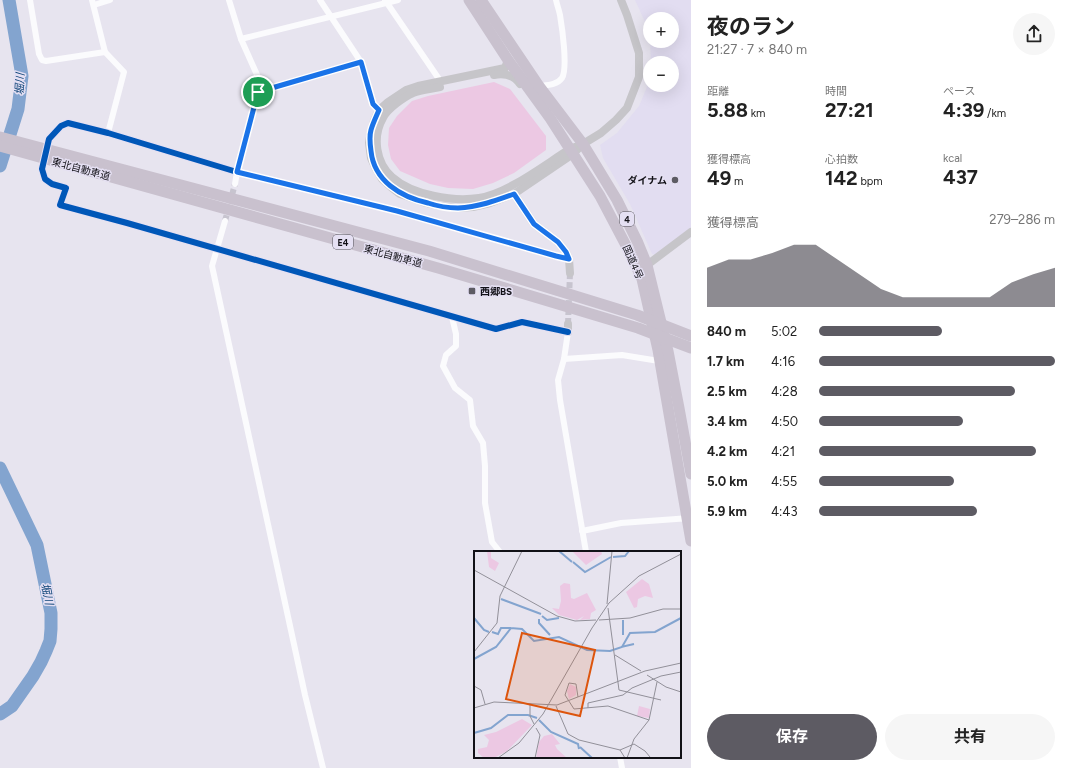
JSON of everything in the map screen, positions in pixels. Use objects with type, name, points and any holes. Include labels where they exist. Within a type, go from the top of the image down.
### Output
[{"type":"highway","name":"国道4号","points":[[468,0],[572,151],[600,196],[642,279],[658,350],[689,518],[691,541]]},
{"type":"highway","name":"国道4号","points":[[480,0],[539,86],[583,144],[617,200],[638,243],[647,265],[668,351],[691,474]]},
{"type":"highway","name":"東北自動車道","points":[[0,137],[48,156],[430,266],[638,328],[691,348]]},
{"type":"highway","name":"東北自動車道","points":[[0,146],[48,156],[428,251],[637,315],[691,336]]},
{"type":"street","points":[[30,0],[39,54],[42,60],[46,61],[105,52]]},
{"type":"street","points":[[108,133],[124,72],[105,52],[93,3],[110,0]]},
{"type":"street","points":[[229,0],[241,39],[258,77],[258,92],[235,184]]},
{"type":"street","points":[[320,0],[361,62],[373,104],[379,110]]},
{"type":"street","points":[[241,39],[386,1],[398,0]]},
{"type":"street","points":[[539,86],[553,85],[562,78],[565,69],[560,15],[556,0]]},
{"type":"street","points":[[550,118],[539,111],[519,82],[513,76],[501,73],[413,93],[400,101],[383,118],[376,141],[380,159],[384,168],[392,177],[405,186],[428,194],[460,199],[480,198],[514,185],[601,134],[627,108],[639,77],[639,53],[628,15],[621,0]]},
{"type":"street","points":[[386,1],[441,82]]},
{"type":"street","points":[[508,60],[505,68],[418,86],[406,90],[395,96],[379,110],[371,131],[370,143],[371,158],[382,179],[400,194],[423,202],[456,208],[479,206],[514,194],[572,151]]},
{"type":"street","points":[[258,92],[361,62]]},
{"type":"street","points":[[569,259],[397,211],[237,172],[108,133],[68,123],[61,126],[49,138],[42,169],[44,179],[52,184],[66,188],[60,205],[309,275],[496,330],[522,322],[568,328],[564,359],[558,380],[586,551]]},
{"type":"street","points":[[514,194],[534,224],[558,242],[566,252],[569,259],[570,273]]},
{"type":"street","points":[[225,220],[212,266],[304,688],[323,768]]},
{"type":"street","points":[[647,265],[691,232]]},
{"type":"street","points":[[452,317],[456,334],[456,346],[446,355],[443,366],[455,388],[470,400],[474,426],[483,443],[485,466],[485,503],[492,542],[499,551]]},
{"type":"street","points":[[564,359],[622,355],[659,361]]},
{"type":"street","points":[[582,531],[620,523],[689,518]]},
{"type":"street","points":[[620,758],[622,768]]},
{"type":"shaded area","points":[[635,0],[691,0],[691,228],[655,255],[652,254],[630,204],[603,158],[600,145],[617,133],[639,106],[645,92],[679,92],[679,56],[651,56],[650,48],[679,48],[679,12],[643,12],[643,18]]},
{"type":"shaded area","points":[[494,82],[510,89],[546,136],[546,150],[514,173],[493,183],[473,189],[448,188],[430,184],[400,171],[391,159],[388,145],[389,128],[397,116],[412,101],[428,96]]},
{"type":"waterway","name":"堀川","points":[[0,166],[18,109],[22,76],[9,0]]},
{"type":"waterway","name":"堀川","points":[[0,468],[37,545],[51,613],[50,641],[41,662],[12,706],[0,714]]},
{"type":"tunnel","points":[[225,221],[235,184]]},
{"type":"tunnel","points":[[568,324],[570,273]]},
{"type":"cycle path","points":[[568,332],[522,322],[496,329],[60,205],[66,188],[52,184],[45,179],[42,169],[49,139],[61,126],[68,123],[108,133],[237,172],[397,211],[569,259]]},
{"type":"place","name":"ダイナム","points":[[675,180]]},
{"type":"place","name":"西郷BS","points":[[472,291]]},
{"type":"route","points":[[361,62],[373,104],[379,110],[371,131],[370,143],[371,158],[382,179],[400,194],[423,202],[456,208],[473,207],[490,203],[514,194],[534,224],[558,242],[566,252],[569,259],[397,211],[237,172],[258,92],[361,62]]}]
